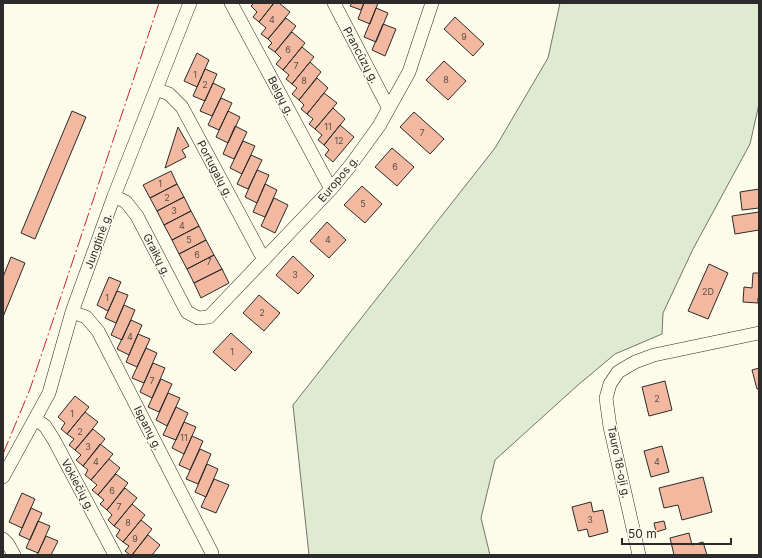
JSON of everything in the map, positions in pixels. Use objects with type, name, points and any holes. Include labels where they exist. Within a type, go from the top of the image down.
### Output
[{"type":"street","name":"Jungtinė g.","points":[[3,476],[49,394],[72,312],[114,196],[190,3]]},
{"type":"street","name":"Belgų g.","points":[[231,3],[331,189]]},
{"type":"street","name":"Prancūzų g.","points":[[334,3],[388,107]]},
{"type":"street","name":"Europos g.","points":[[198,318],[209,317],[331,189],[350,166],[379,126],[388,107],[409,72],[432,3]]},
{"type":"street","name":"Portugalų g.","points":[[156,89],[169,94],[182,107],[264,260]]},
{"type":"street","name":"Graikų g.","points":[[114,196],[126,202],[137,216],[181,302],[187,312],[198,318]]},
{"type":"street","name":"Ispanų g.","points":[[72,312],[86,317],[98,331],[212,553]]},
{"type":"street","name":"Tauro 18-oji g.","points":[[639,555],[610,427],[606,398],[610,384],[618,372],[635,362],[654,355],[759,333]]},
{"type":"street","name":"Vokiečių g.","points":[[35,419],[45,426],[54,440],[116,555]]},
{"type":"street","points":[[3,539],[8,544],[14,555]]},
{"type":"green space","points":[[560,3],[759,3],[759,104],[750,144],[693,249],[663,313],[662,334],[615,354],[578,385],[495,460],[481,518],[490,555],[309,555],[293,405],[495,148],[548,58]]},
{"type":"building","points":[[254,3],[274,3],[259,22],[253,17],[257,12],[251,6]]},
{"type":"building","points":[[274,3],[279,3],[290,12],[268,39],[261,34],[266,28],[259,22]]},
{"type":"building","points":[[352,3],[364,3],[361,10],[350,6]]},
{"type":"building","points":[[364,3],[378,3],[370,24],[358,19]]},
{"type":"building","points":[[376,8],[388,13],[376,42],[364,37]]},
{"type":"building","points":[[455,17],[484,44],[473,56],[444,29]]},
{"type":"building","points":[[286,18],[296,26],[275,52],[268,47],[272,43],[268,39]]},
{"type":"building","points":[[383,24],[396,29],[385,56],[372,50]]},
{"type":"building","points":[[292,32],[305,43],[283,70],[276,64],[281,58],[275,52]]},
{"type":"building","points":[[302,47],[314,57],[292,84],[286,79],[289,75],[283,70]]},
{"type":"building","points":[[197,53],[209,60],[197,87],[184,81]]},
{"type":"building","points":[[444,61],[466,81],[448,100],[426,80]]},
{"type":"building","points":[[310,62],[321,72],[299,100],[292,94],[297,88],[292,84]]},
{"type":"building","points":[[205,69],[217,74],[205,101],[193,96]]},
{"type":"building","points":[[317,78],[328,88],[307,114],[301,109],[304,105],[299,100]]},
{"type":"building","points":[[213,83],[225,89],[212,116],[200,111]]},
{"type":"building","points":[[324,93],[337,103],[315,129],[309,124],[313,119],[307,114]]},
{"type":"building","points":[[221,98],[232,103],[219,130],[208,125]]},
{"type":"building","points":[[333,108],[345,119],[324,145],[318,140],[322,135],[315,129]]},
{"type":"building","points":[[72,111],[86,117],[35,239],[21,233]]},
{"type":"building","points":[[228,111],[240,117],[228,143],[216,137]]},
{"type":"building","points":[[414,112],[444,139],[430,154],[400,127]]},
{"type":"building","points":[[340,125],[354,137],[333,162],[325,155],[329,150],[324,145]]},
{"type":"building","points":[[235,126],[247,132],[234,159],[223,154]]},
{"type":"building","points":[[178,127],[189,146],[182,150],[186,157],[165,168]]},
{"type":"building","points":[[243,141],[255,146],[242,174],[230,168]]},
{"type":"building","points":[[392,148],[414,167],[397,186],[375,167]]},
{"type":"building","points":[[251,155],[262,160],[248,189],[237,184]]},
{"type":"building","points":[[257,170],[269,175],[257,203],[245,197]]},
{"type":"building","points":[[171,171],[177,184],[150,198],[143,185]]},
{"type":"building","points":[[177,184],[184,197],[157,211],[150,198]]},
{"type":"building","points":[[265,184],[277,190],[265,217],[253,212]]},
{"type":"building","points":[[362,186],[382,204],[365,223],[344,205]]},
{"type":"building","points":[[759,189],[759,208],[742,210],[740,192]]},
{"type":"building","points":[[184,197],[191,211],[164,225],[157,211]]},
{"type":"building","points":[[274,198],[288,205],[275,233],[261,226]]},
{"type":"building","points":[[191,211],[199,226],[172,240],[164,225]]},
{"type":"building","points":[[759,212],[759,230],[735,234],[732,216]]},
{"type":"building","points":[[327,222],[346,240],[329,258],[310,241]]},
{"type":"building","points":[[199,226],[206,240],[179,254],[172,240]]},
{"type":"building","points":[[206,240],[214,255],[187,269],[179,254]]},
{"type":"building","points":[[214,255],[222,269],[194,283],[187,269]]},
{"type":"building","points":[[293,256],[314,276],[298,294],[276,275]]},
{"type":"building","points":[[11,257],[25,263],[3,317],[3,277]]},
{"type":"building","points":[[709,264],[728,273],[708,319],[688,311]]},
{"type":"building","points":[[222,269],[229,283],[201,298],[194,283]]},
{"type":"building","points":[[753,273],[759,273],[758,303],[743,302],[744,287],[752,288]]},
{"type":"building","points":[[109,277],[121,282],[108,311],[97,305]]},
{"type":"building","points":[[117,291],[128,295],[116,323],[105,318]]},
{"type":"building","points":[[259,295],[280,313],[264,331],[243,313]]},
{"type":"building","points":[[124,305],[135,310],[122,340],[111,335]]},
{"type":"building","points":[[131,320],[142,325],[129,355],[117,349]]},
{"type":"building","points":[[231,333],[252,352],[235,371],[213,352]]},
{"type":"building","points":[[138,334],[150,339],[137,367],[126,362]]},
{"type":"building","points":[[146,348],[157,353],[144,383],[132,378]]},
{"type":"building","points":[[153,363],[165,368],[152,398],[140,392]]},
{"type":"building","points":[[759,368],[759,389],[757,389],[752,370]]},
{"type":"building","points":[[161,379],[172,384],[159,412],[148,407]]},
{"type":"building","points":[[665,381],[672,410],[649,416],[642,387]]},
{"type":"building","points":[[168,393],[180,398],[167,426],[156,420]]},
{"type":"building","points":[[75,396],[89,407],[67,434],[61,429],[65,423],[58,417]]},
{"type":"building","points":[[176,407],[188,413],[176,440],[163,435]]},
{"type":"building","points":[[85,412],[98,422],[75,450],[69,445],[74,439],[67,434]]},
{"type":"building","points":[[184,422],[196,427],[184,454],[172,448]]},
{"type":"building","points":[[93,429],[105,439],[83,466],[76,460],[81,455],[75,450]]},
{"type":"building","points":[[192,436],[203,441],[190,470],[179,465]]},
{"type":"building","points":[[100,444],[113,454],[91,480],[85,475],[88,470],[83,466]]},
{"type":"building","points":[[662,446],[669,472],[651,477],[644,451]]},
{"type":"building","points":[[200,449],[211,454],[198,484],[186,479]]},
{"type":"building","points":[[109,459],[120,468],[98,495],[92,490],[97,485],[91,480]]},
{"type":"building","points":[[207,464],[218,469],[206,497],[195,492]]},
{"type":"building","points":[[116,474],[128,483],[107,510],[100,504],[104,500],[98,495]]},
{"type":"building","points":[[703,477],[712,512],[682,520],[678,505],[664,508],[659,488]]},
{"type":"building","points":[[214,479],[229,485],[216,513],[201,507]]},
{"type":"building","points":[[125,488],[137,498],[114,526],[108,520],[112,515],[107,510]]},
{"type":"building","points":[[22,493],[35,499],[22,528],[9,522]]},
{"type":"building","points":[[591,502],[593,512],[603,510],[608,532],[589,537],[587,529],[578,531],[572,507]]},
{"type":"building","points":[[132,504],[145,515],[123,542],[116,536],[120,530],[114,526]]},
{"type":"building","points":[[31,508],[42,513],[30,540],[19,535]]},
{"type":"building","points":[[141,520],[152,529],[132,555],[130,555],[125,551],[129,546],[123,542]]},
{"type":"building","points":[[38,521],[50,526],[38,553],[26,548]]},
{"type":"building","points":[[664,521],[666,529],[656,532],[654,523]]},
{"type":"building","points":[[689,533],[692,545],[703,542],[707,555],[674,555],[670,538]]},
{"type":"building","points":[[148,535],[160,545],[152,555],[132,555]]},
{"type":"building","points":[[46,536],[58,541],[51,555],[37,555]]},
{"type":"power","points":[[3,454],[30,389],[159,3]]}]
